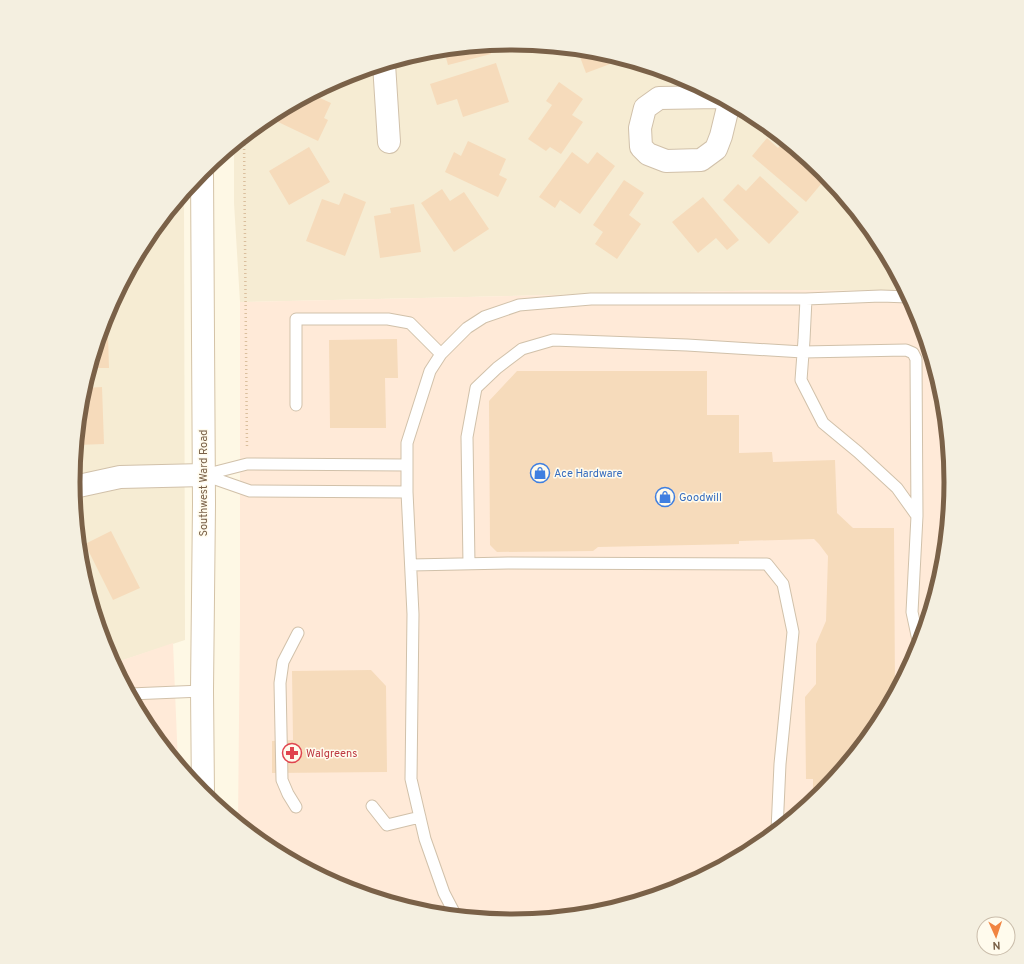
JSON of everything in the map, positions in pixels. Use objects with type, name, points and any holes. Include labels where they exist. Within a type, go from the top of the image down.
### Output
[{"type":"main road","points":[[384,70],[389,142]]},
{"type":"main road","points":[[707,97],[659,98],[645,108],[640,128],[641,147],[648,154],[666,161],[702,160],[716,149],[728,108]]},
{"type":"main road","name":"Southwest Ward Road","points":[[202,182],[204,475],[202,691],[203,783]]},
{"type":"main road","points":[[80,486],[120,477],[204,475]]},
{"type":"lane","points":[[453,910],[444,893],[425,839],[411,779],[414,614],[407,492],[407,442],[430,371],[441,354],[467,328],[484,317],[519,305],[591,299],[806,300],[881,296],[902,297]]},
{"type":"lane","points":[[806,300],[801,380],[823,423],[858,452],[897,488],[917,516]]},
{"type":"lane","points":[[296,405],[296,319],[388,319],[410,323],[441,354]]},
{"type":"lane","points":[[469,564],[467,437],[476,388],[497,368],[522,349],[553,340],[688,344],[803,352],[906,350],[913,353],[916,359],[917,516],[912,612],[916,633]]},
{"type":"lane","points":[[204,475],[247,464],[406,465]]},
{"type":"lane","points":[[204,475],[250,491],[407,492]]},
{"type":"lane","points":[[411,565],[767,564],[783,584],[793,632],[780,764],[777,823]]},
{"type":"lane","points":[[296,807],[282,780],[280,683],[284,662],[298,633]]},
{"type":"lane","points":[[136,694],[202,691]]},
{"type":"lane","points":[[372,806],[388,825],[420,817]]},
{"type":"path","points":[[244,143],[247,464]]},
{"type":"shaded area","points":[[512,50],[568,54],[596,58],[624,65],[677,83],[728,108],[775,139],[797,157],[837,197],[855,219],[886,266],[899,291],[774,290],[240,302],[234,203],[234,151],[249,139],[296,108],[347,83],[400,65],[428,58],[456,54]]},
{"type":"shaded area","points":[[184,201],[185,640],[120,661],[103,621],[88,566],[81,510],[80,482],[81,454],[88,398],[103,343],[113,317],[138,266],[169,219]]},
{"type":"shaded area","points":[[774,290],[899,291],[921,343],[936,398],[943,454],[943,510],[936,566],[921,621],[899,673],[871,722],[837,767],[797,807],[752,841],[728,856],[677,881],[651,891],[596,906],[540,913],[512,914],[484,913],[428,906],[373,891],[347,881],[296,856],[272,841],[238,816],[240,302]]},
{"type":"shaded area","points":[[173,643],[178,756],[153,722],[138,698],[120,661]]},
{"type":"building","points":[[490,51],[491,54],[448,65],[445,56]]},
{"type":"building","points":[[579,56],[609,61],[610,64],[586,73]]},
{"type":"building","points":[[496,63],[509,102],[463,117],[457,99],[437,105],[430,84]]},
{"type":"building","points":[[559,82],[583,99],[572,115],[583,122],[561,154],[550,147],[546,151],[528,139],[552,105],[546,101]]},
{"type":"building","points":[[317,97],[331,103],[324,118],[328,120],[318,141],[276,121]]},
{"type":"building","points":[[767,138],[778,148],[781,144],[797,157],[822,182],[806,202],[752,156]]},
{"type":"building","points":[[468,141],[506,159],[499,175],[507,179],[498,197],[445,172],[454,152],[461,156]]},
{"type":"building","points":[[309,147],[330,182],[289,205],[269,171]]},
{"type":"building","points":[[572,152],[588,164],[597,152],[615,166],[580,214],[560,200],[555,208],[539,197]]},
{"type":"building","points":[[760,176],[799,212],[769,244],[723,200],[738,184],[746,191]]},
{"type":"building","points":[[624,180],[644,193],[629,215],[641,224],[617,259],[595,244],[603,232],[593,225]]},
{"type":"building","points":[[442,189],[450,201],[464,192],[489,229],[454,252],[421,203]]},
{"type":"building","points":[[344,193],[366,202],[345,256],[306,241],[322,199],[339,205]]},
{"type":"building","points":[[703,197],[739,240],[727,250],[716,238],[698,253],[672,222]]},
{"type":"building","points":[[414,204],[421,252],[380,258],[374,216],[391,213],[390,208]]},
{"type":"building","points":[[106,335],[108,335],[109,368],[96,368]]},
{"type":"building","points":[[397,339],[398,378],[385,378],[386,428],[330,428],[329,340]]},
{"type":"building","points":[[517,371],[707,371],[707,415],[739,415],[739,453],[772,452],[773,462],[835,460],[837,513],[853,528],[894,528],[895,681],[886,698],[855,745],[837,767],[813,791],[813,779],[806,779],[805,697],[816,684],[816,644],[826,621],[828,556],[819,544],[814,539],[739,541],[739,544],[598,547],[593,551],[497,552],[490,545],[489,401]]},
{"type":"building","points":[[102,387],[104,444],[82,445],[91,388]]},
{"type":"building","points":[[111,531],[140,588],[113,600],[85,544]]},
{"type":"building","name":"Walgreens","points":[[371,670],[386,686],[387,772],[272,773],[272,741],[293,740],[292,671]]},
{"type":"building","points":[[391,893],[393,897],[386,895]]},
{"type":"place","name":"Ace Hardware","points":[[540,473]]},
{"type":"place","name":"Goodwill","points":[[665,497]]},
{"type":"place","name":"Walgreens","points":[[292,753]]}]
